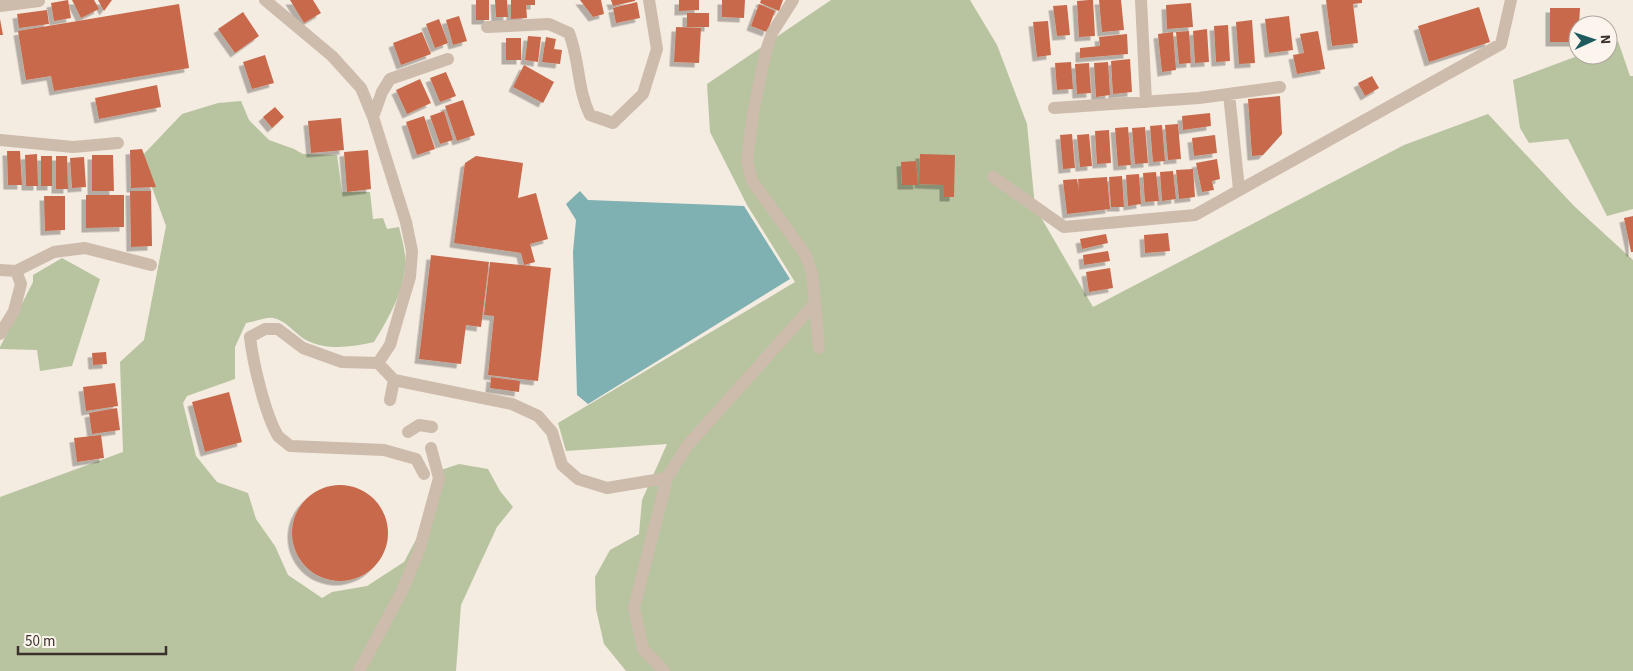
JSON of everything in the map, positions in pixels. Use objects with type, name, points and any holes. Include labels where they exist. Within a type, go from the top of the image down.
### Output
[{"type":"street","points":[[265,0],[332,56],[361,88],[373,117],[406,222],[412,251],[410,277],[390,345],[378,363]]},
{"type":"street","points":[[488,27],[549,24],[569,33],[577,53],[583,100],[590,115],[614,123],[643,94],[656,50],[649,0]]},
{"type":"street","points":[[793,0],[772,32],[766,51],[753,113],[747,161],[752,181],[805,254],[812,273],[819,348]]},
{"type":"street","points":[[1141,0],[1146,102]]},
{"type":"street","points":[[993,177],[1064,227],[1195,215],[1500,44],[1511,0]]},
{"type":"street","points":[[0,6],[39,2]]},
{"type":"street","points":[[373,117],[382,92],[390,79],[448,59]]},
{"type":"street","points":[[1054,108],[1146,102],[1280,87]]},
{"type":"street","points":[[1228,94],[1239,189]]},
{"type":"street","points":[[0,140],[73,147],[118,143]]},
{"type":"street","points":[[0,270],[16,271],[54,252],[85,248],[151,265]]},
{"type":"street","points":[[0,334],[14,311],[22,284],[16,271]]},
{"type":"street","points":[[664,671],[643,649],[634,608],[667,478],[687,446],[815,303]]},
{"type":"street","points":[[424,474],[416,459],[384,450],[290,446],[279,436],[266,404],[252,354],[250,337],[265,329],[278,329],[303,348],[342,362],[378,363],[394,380],[512,404],[538,416],[552,432],[562,465],[578,479],[607,488],[667,478]]},
{"type":"street","points":[[390,400],[394,380]]},
{"type":"street","points":[[408,432],[419,425],[432,427]]},
{"type":"street","points":[[359,671],[401,593],[419,551],[439,478],[431,448]]},
{"type":"green space","points":[[831,0],[970,0],[997,45],[1027,124],[1035,207],[1093,307],[1404,145],[1488,114],[1574,206],[1633,260],[1633,671],[626,671],[604,644],[596,609],[595,577],[610,550],[639,534],[642,500],[667,444],[566,451],[558,423],[795,282],[747,205],[710,132],[707,84]]},
{"type":"green space","points":[[1618,41],[1630,76],[1633,76],[1633,209],[1607,216],[1568,139],[1529,143],[1520,128],[1513,80],[1568,59],[1568,65],[1618,65]]},
{"type":"green space","points":[[241,101],[249,120],[269,140],[303,154],[337,155],[342,192],[370,192],[373,219],[383,218],[387,229],[399,227],[405,253],[405,269],[401,288],[389,317],[374,342],[348,346],[322,346],[306,340],[278,319],[267,318],[246,323],[235,347],[235,379],[187,396],[183,403],[196,456],[217,482],[248,493],[256,519],[275,546],[288,575],[322,598],[332,592],[367,586],[404,562],[419,534],[435,472],[459,464],[488,469],[500,491],[513,507],[497,527],[461,605],[456,671],[0,671],[0,497],[123,452],[120,362],[144,340],[166,226],[141,157],[182,114],[218,103]]},
{"type":"green space","points":[[62,258],[100,279],[72,366],[40,371],[37,350],[0,349],[0,347],[33,282],[33,275]]},
{"type":"water","points":[[580,191],[588,200],[744,206],[790,279],[588,404],[577,395],[573,252],[576,220],[566,204]]},
{"type":"building","points":[[68,0],[71,18],[54,21],[51,3]]},
{"type":"building","points":[[72,0],[94,0],[99,9],[81,18]]},
{"type":"building","points":[[98,0],[112,0],[104,11]]},
{"type":"building","points":[[290,0],[313,0],[321,13],[304,23]]},
{"type":"building","points":[[476,0],[489,0],[489,20],[476,20]]},
{"type":"building","points":[[495,0],[507,0],[508,17],[496,17]]},
{"type":"building","points":[[511,0],[535,0],[535,5],[526,5],[527,18],[511,19]]},
{"type":"building","points":[[580,0],[601,0],[604,14],[593,17]]},
{"type":"building","points":[[611,0],[635,0],[635,1],[613,6]]},
{"type":"building","points":[[679,0],[699,0],[699,10],[679,11]]},
{"type":"building","points":[[722,0],[745,0],[744,18],[722,17]]},
{"type":"building","points":[[761,0],[783,0],[779,11],[760,3]]},
{"type":"building","points":[[1093,0],[1095,36],[1079,37],[1077,1]]},
{"type":"building","points":[[1099,0],[1121,0],[1124,30],[1102,32]]},
{"type":"building","points":[[1326,0],[1362,0],[1362,3],[1353,4],[1358,43],[1332,46]]},
{"type":"building","points":[[637,2],[640,18],[616,23],[613,8]]},
{"type":"building","points":[[1191,3],[1193,27],[1167,29],[1166,5]]},
{"type":"building","points":[[179,4],[189,68],[54,91],[51,76],[26,80],[18,31]]},
{"type":"building","points":[[759,4],[775,11],[767,32],[751,26]]},
{"type":"building","points":[[1067,5],[1070,35],[1057,36],[1053,6]]},
{"type":"building","points":[[1479,7],[1490,42],[1429,62],[1418,26]]},
{"type":"building","points":[[1550,8],[1580,8],[1580,15],[1568,15],[1568,42],[1550,42]]},
{"type":"building","points":[[47,10],[49,24],[19,28],[17,14]]},
{"type":"building","points":[[243,12],[259,36],[235,53],[218,29]]},
{"type":"building","points":[[687,13],[709,13],[709,27],[687,27]]},
{"type":"building","points":[[459,16],[467,41],[453,45],[446,20]]},
{"type":"building","points":[[1289,16],[1293,50],[1269,53],[1265,19]]},
{"type":"building","points":[[0,19],[3,35],[0,35]]},
{"type":"building","points":[[439,19],[448,43],[435,48],[426,24]]},
{"type":"building","points":[[1252,20],[1255,63],[1239,64],[1236,22]]},
{"type":"building","points":[[1048,21],[1051,55],[1037,57],[1033,22]]},
{"type":"building","points":[[1228,25],[1230,61],[1216,62],[1214,26]]},
{"type":"building","points":[[676,27],[701,28],[699,63],[674,62]]},
{"type":"building","points":[[1207,29],[1209,62],[1195,63],[1193,31]]},
{"type":"building","points":[[1189,31],[1191,63],[1179,64],[1176,32]]},
{"type":"building","points":[[1318,31],[1325,69],[1297,74],[1293,55],[1304,53],[1300,34]]},
{"type":"building","points":[[422,32],[431,54],[401,65],[393,43]]},
{"type":"building","points":[[1173,32],[1176,70],[1162,72],[1158,34]]},
{"type":"building","points":[[1127,34],[1128,54],[1080,58],[1080,48],[1100,46],[1099,37]]},
{"type":"building","points":[[528,36],[541,37],[538,62],[525,60]]},
{"type":"building","points":[[546,37],[556,39],[554,49],[562,50],[560,64],[542,62]]},
{"type":"building","points":[[506,38],[521,38],[521,60],[506,60]]},
{"type":"building","points":[[265,55],[274,83],[252,89],[243,62]]},
{"type":"building","points":[[1130,59],[1132,92],[1113,94],[1111,61]]},
{"type":"building","points":[[1071,62],[1073,89],[1057,90],[1055,63]]},
{"type":"building","points":[[1108,62],[1110,95],[1096,97],[1094,63]]},
{"type":"building","points":[[1089,63],[1091,93],[1077,94],[1075,64]]},
{"type":"building","points":[[524,65],[554,82],[543,103],[513,87]]},
{"type":"building","points":[[446,72],[456,96],[440,102],[430,78]]},
{"type":"building","points":[[1372,76],[1379,88],[1365,96],[1358,83]]},
{"type":"building","points":[[420,79],[431,103],[407,114],[396,90]]},
{"type":"building","points":[[157,85],[161,107],[99,119],[95,98]]},
{"type":"building","points":[[1280,96],[1282,134],[1263,155],[1252,156],[1248,99]]},
{"type":"building","points":[[463,100],[475,135],[457,141],[445,106]]},
{"type":"building","points":[[275,107],[284,117],[272,128],[263,117]]},
{"type":"building","points":[[444,111],[453,140],[440,144],[430,116]]},
{"type":"building","points":[[1210,113],[1211,126],[1183,130],[1182,116]]},
{"type":"building","points":[[424,116],[435,149],[417,155],[406,122]]},
{"type":"building","points":[[341,118],[344,150],[311,153],[308,121]]},
{"type":"building","points":[[1178,124],[1181,159],[1168,160],[1165,125]]},
{"type":"building","points":[[1162,125],[1165,161],[1153,162],[1150,126]]},
{"type":"building","points":[[1128,127],[1131,165],[1118,166],[1115,128]]},
{"type":"building","points":[[1145,127],[1148,163],[1135,164],[1132,128]]},
{"type":"building","points":[[1109,130],[1111,163],[1097,164],[1095,131]]},
{"type":"building","points":[[1072,134],[1075,168],[1063,169],[1060,135]]},
{"type":"building","points":[[1089,134],[1092,166],[1080,167],[1077,135]]},
{"type":"building","points":[[1215,135],[1217,153],[1194,156],[1192,138]]},
{"type":"building","points":[[142,149],[156,187],[131,188],[130,150]]},
{"type":"building","points":[[368,150],[371,189],[347,192],[344,152]]},
{"type":"building","points":[[7,151],[20,151],[22,185],[8,185]]},
{"type":"building","points":[[37,154],[38,186],[26,186],[25,155]]},
{"type":"building","points":[[920,154],[955,155],[954,197],[944,197],[944,185],[919,184]]},
{"type":"building","points":[[92,155],[113,155],[114,191],[92,191]]},
{"type":"building","points":[[41,156],[52,156],[52,186],[41,186]]},
{"type":"building","points":[[56,156],[67,156],[68,189],[56,189]]},
{"type":"building","points":[[476,156],[523,163],[518,198],[536,193],[548,239],[530,244],[535,262],[524,265],[521,253],[454,243],[465,163]]},
{"type":"building","points":[[84,157],[86,187],[72,188],[70,158]]},
{"type":"building","points":[[1217,159],[1220,179],[1212,181],[1214,190],[1202,192],[1196,163]]},
{"type":"building","points":[[916,161],[918,185],[902,185],[901,162]]},
{"type":"building","points":[[1193,169],[1195,197],[1179,199],[1176,170]]},
{"type":"building","points":[[1173,171],[1176,199],[1162,201],[1160,172]]},
{"type":"building","points":[[1156,172],[1159,201],[1145,202],[1143,173]]},
{"type":"building","points":[[1139,174],[1141,204],[1128,206],[1126,175]]},
{"type":"building","points":[[1122,176],[1124,207],[1111,207],[1109,177]]},
{"type":"building","points":[[1107,177],[1110,209],[1067,214],[1063,180],[1077,179],[1079,191],[1078,179]]},
{"type":"building","points":[[130,191],[151,191],[152,246],[131,247]]},
{"type":"building","points":[[86,195],[124,195],[124,227],[86,228]]},
{"type":"building","points":[[44,196],[65,196],[65,230],[45,231]]},
{"type":"building","points":[[1633,216],[1633,252],[1631,252],[1624,218]]},
{"type":"building","points":[[1168,233],[1170,251],[1145,253],[1144,235]]},
{"type":"building","points":[[1106,234],[1108,243],[1082,249],[1080,239]]},
{"type":"building","points":[[1108,251],[1110,261],[1084,265],[1083,255]]},
{"type":"building","points":[[431,255],[489,262],[481,327],[466,325],[461,364],[419,359]]},
{"type":"building","points":[[490,262],[551,268],[538,381],[488,375],[494,316],[484,315]]},
{"type":"building","points":[[1110,268],[1113,288],[1089,292],[1086,272]]},
{"type":"building","points":[[106,352],[107,364],[93,365],[92,353]]},
{"type":"building","points":[[491,377],[520,381],[519,392],[490,388]]},
{"type":"building","points":[[115,383],[118,406],[86,411],[83,387]]},
{"type":"building","points":[[229,392],[242,442],[205,452],[192,402]]},
{"type":"building","points":[[117,408],[120,430],[92,434],[89,413]]},
{"type":"building","points":[[101,435],[104,458],[77,462],[74,438]]},
{"type":"building","points":[[340,485],[358,489],[374,499],[384,515],[388,533],[384,551],[374,567],[358,577],[340,581],[322,577],[306,567],[296,551],[292,533],[296,515],[306,499],[322,489]]}]
